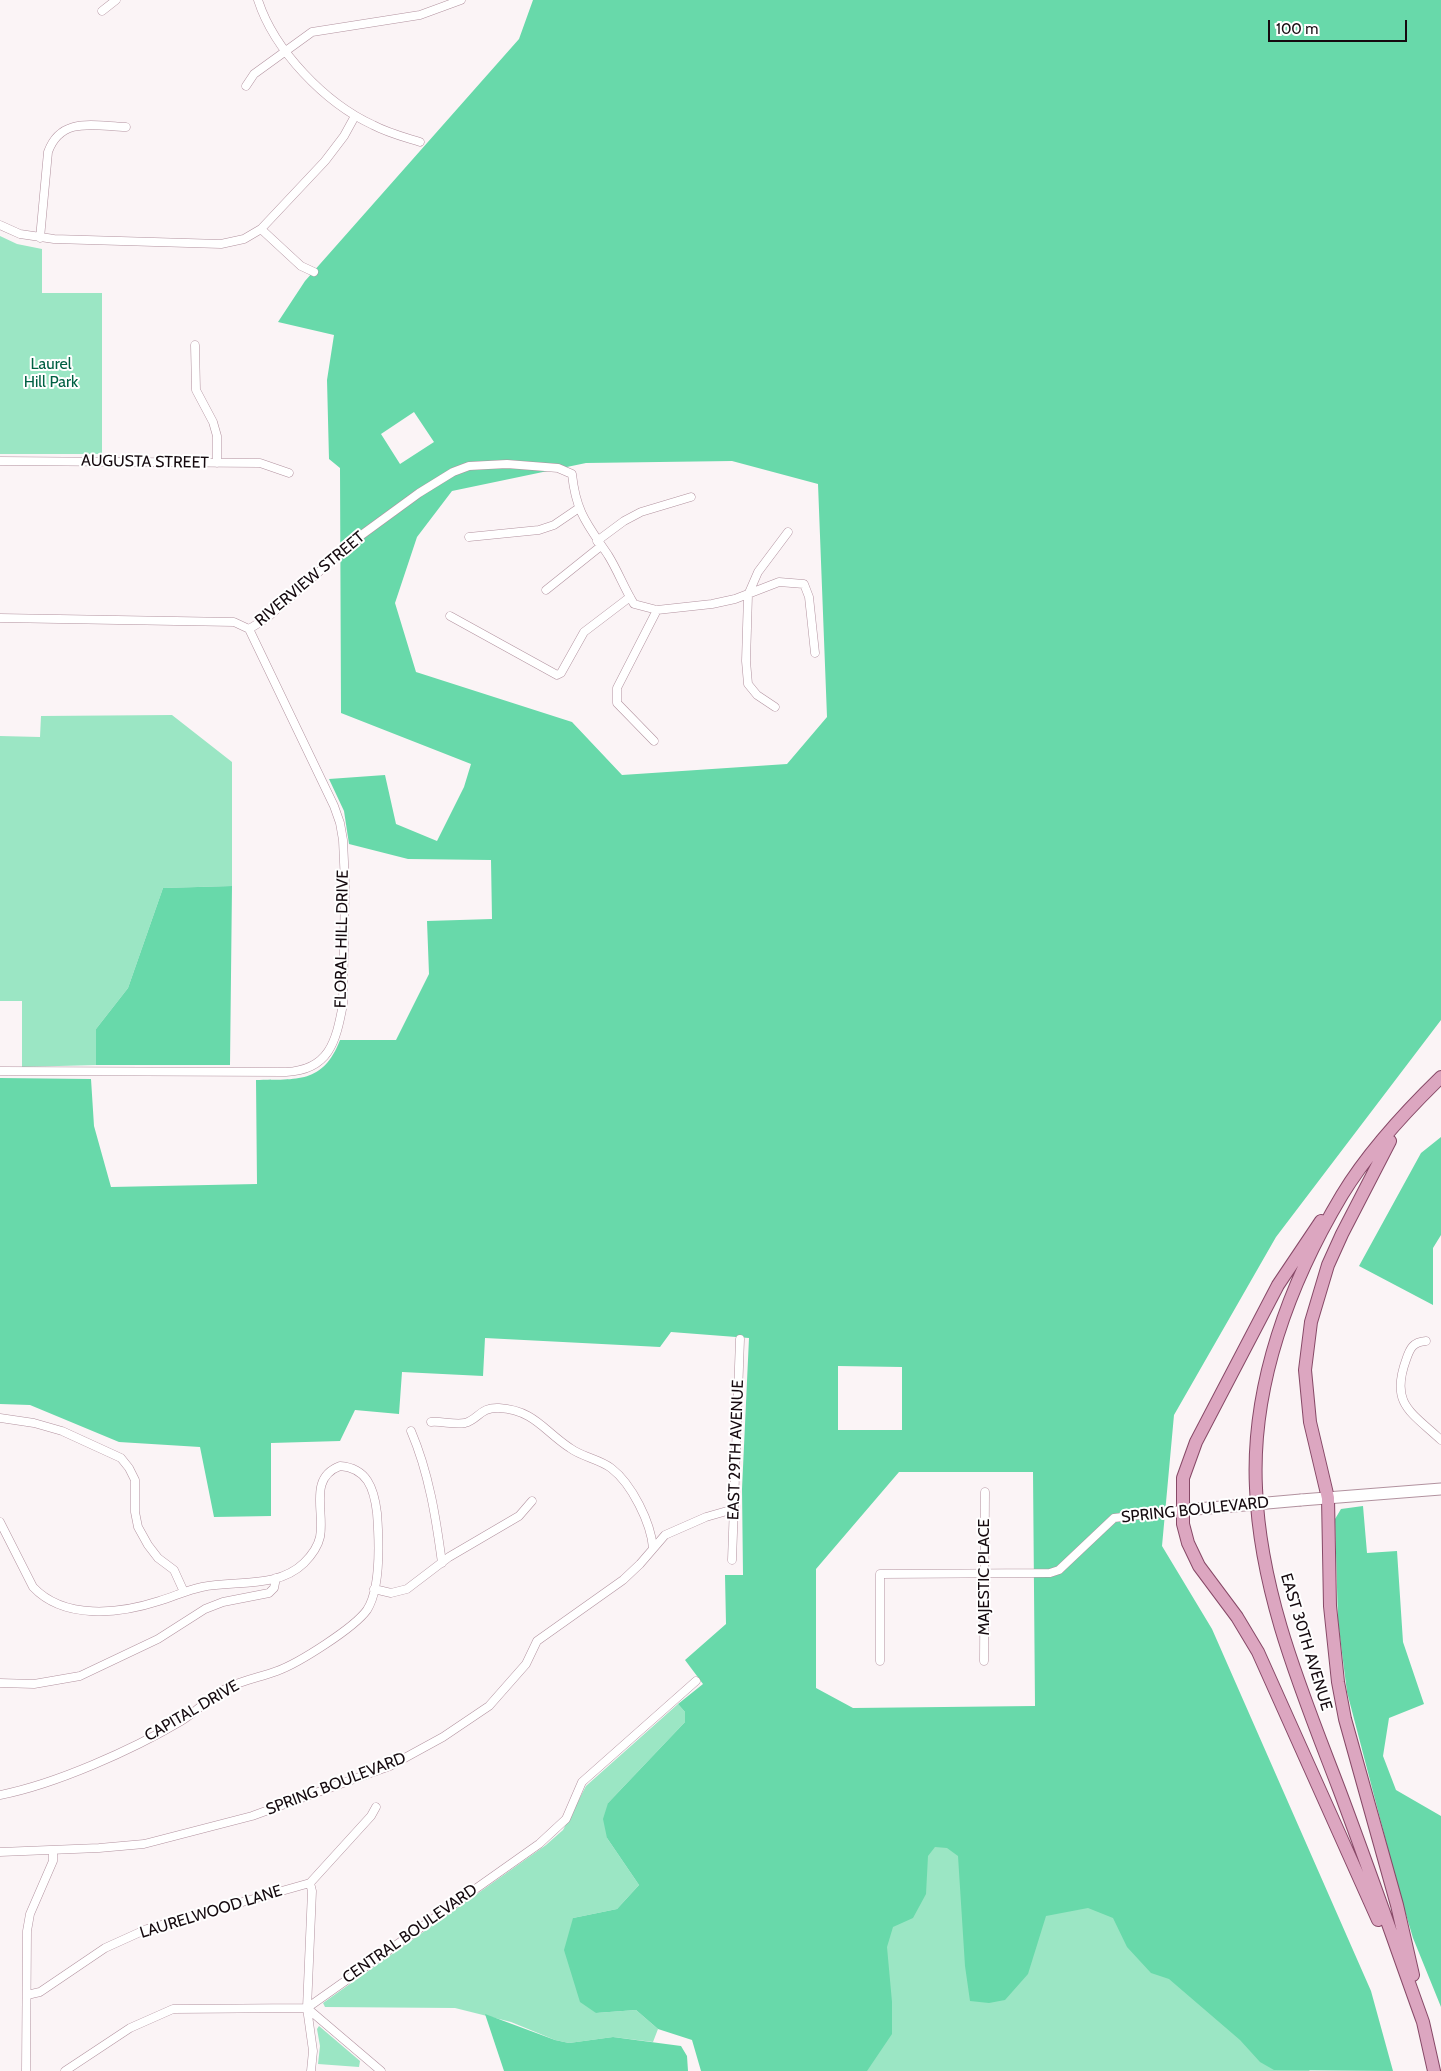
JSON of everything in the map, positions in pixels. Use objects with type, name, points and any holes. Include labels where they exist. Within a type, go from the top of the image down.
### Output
[{"type":"main road","name":"EAST 30TH AVENUE","points":[[1434,2071],[1423,2022],[1292,1661],[1274,1603],[1261,1540],[1255,1459],[1265,1384],[1287,1310],[1304,1266],[1342,1194],[1405,1114],[1441,1077]]},
{"type":"main road","points":[[1405,1114],[1342,1234],[1318,1296],[1308,1335],[1306,1394],[1328,1498],[1330,1606],[1338,1682],[1345,1719],[1397,1905],[1423,2022]]},
{"type":"main road","points":[[1342,1194],[1312,1233],[1278,1285],[1196,1442],[1183,1478],[1182,1510],[1192,1551],[1199,1566],[1237,1617],[1258,1652],[1410,1988]]},
{"type":"street","points":[[102,11],[116,0]]},
{"type":"street","points":[[258,0],[274,34],[307,77],[334,102],[355,116],[380,128],[420,142]]},
{"type":"street","points":[[246,86],[254,74],[312,32],[420,15],[461,0]]},
{"type":"street","points":[[0,225],[20,234],[40,238],[221,244],[244,239],[261,229],[324,161],[344,136],[355,116]]},
{"type":"street","points":[[40,238],[48,152],[53,139],[64,129],[75,126],[126,127]]},
{"type":"street","points":[[261,229],[301,266],[314,272]]},
{"type":"street","points":[[196,345],[196,390],[213,422],[217,436],[216,463]]},
{"type":"street","name":"AUGUSTA STREET","points":[[0,461],[260,463],[289,473]]},
{"type":"street","name":"RIVERVIEW STREET","points":[[0,618],[234,622],[250,629],[268,618],[356,539],[419,493],[453,472],[469,466],[507,464],[558,468],[572,474],[574,497],[579,508]]},
{"type":"street","points":[[546,590],[624,521],[641,512],[692,497]]},
{"type":"street","points":[[469,537],[539,530],[554,525],[579,508],[586,525],[599,543],[634,604],[657,610],[712,604],[748,595],[779,582],[804,584],[809,596],[814,653]]},
{"type":"street","points":[[775,707],[757,695],[748,684],[748,595],[758,572],[788,532]]},
{"type":"street","points":[[450,616],[557,675],[561,673],[584,632],[630,597]]},
{"type":"street","points":[[654,741],[618,703],[617,688],[657,610]]},
{"type":"street","name":"FLORAL HILL DRIVE","points":[[0,1071],[286,1072],[309,1069],[324,1058],[329,1051],[338,1027],[343,1004],[345,884],[343,840],[334,806],[250,629]]},
{"type":"street","name":"EAST 29TH AVENUE","points":[[732,1560],[740,1340]]},
{"type":"street","points":[[1426,1341],[1418,1342],[1410,1348],[1399,1379],[1401,1400],[1441,1440]]},
{"type":"street","points":[[431,1422],[465,1423],[472,1420],[481,1411],[498,1408],[534,1418],[571,1449],[612,1469],[621,1479],[644,1516],[650,1528],[653,1548]]},
{"type":"street","points":[[0,1418],[34,1423],[62,1431],[121,1458],[134,1480],[135,1512],[138,1527],[153,1551],[174,1570],[184,1592]]},
{"type":"street","points":[[411,1431],[422,1460],[429,1487],[442,1563]]},
{"type":"street","name":"CAPITAL DRIVE","points":[[0,1522],[33,1587],[41,1595],[58,1606],[84,1610],[122,1609],[142,1606],[201,1587],[262,1582],[295,1569],[311,1555],[320,1537],[319,1495],[323,1480],[333,1468],[340,1466],[349,1467],[366,1477],[374,1496],[378,1545],[374,1589],[368,1608],[353,1625],[288,1667],[232,1685],[216,1693],[182,1720],[112,1756],[50,1780],[0,1795]]},
{"type":"street","name":"SPRING BOULEVARD","points":[[880,1660],[880,1574],[1050,1573],[1059,1570],[1114,1518],[1182,1510],[1441,1489]]},
{"type":"street","name":"MAJESTIC PLACE","points":[[984,1661],[985,1492]]},
{"type":"street","points":[[374,1589],[399,1592],[416,1584],[442,1563],[519,1516],[532,1501]]},
{"type":"street","name":"SPRING BOULEVARD","points":[[0,1852],[144,1844],[243,1818],[370,1774],[409,1756],[467,1722],[489,1706],[526,1664],[537,1641],[623,1580],[665,1536],[682,1526],[734,1509]]},
{"type":"street","points":[[0,1683],[34,1684],[80,1676],[158,1640],[205,1609],[223,1602],[269,1593],[274,1588],[276,1578]]},
{"type":"street","name":"CENTRAL BOULEVARD","points":[[306,2008],[539,1844],[566,1819],[582,1782],[696,1682]]},
{"type":"street","points":[[311,2071],[312,2051],[306,2008],[312,1891],[310,1883],[371,1816],[376,1807]]},
{"type":"street","points":[[26,2071],[27,1931],[30,1914],[53,1861],[53,1850]]},
{"type":"street","name":"LAURELWOOD LANE","points":[[27,1995],[40,1992],[105,1948],[148,1929],[310,1883]]},
{"type":"street","points":[[65,2071],[130,2028],[173,2009],[306,2008],[381,2071]]},
{"type":"green space","points":[[533,0],[1441,0],[1441,1020],[1276,1237],[1174,1415],[1162,1546],[1212,1629],[1371,1991],[1393,2071],[1274,2070],[1260,2062],[1240,2040],[1169,1979],[1151,1973],[1127,1947],[1113,1918],[1088,1908],[1046,1916],[1028,1974],[1005,2000],[989,2003],[970,2001],[965,1966],[958,1856],[947,1848],[935,1847],[928,1856],[926,1894],[913,1918],[893,1927],[887,1947],[892,2002],[892,2034],[867,2071],[701,2071],[692,2040],[658,2029],[636,2010],[596,2013],[580,2002],[564,1950],[573,1918],[617,1909],[639,1885],[607,1838],[603,1819],[608,1803],[685,1722],[685,1712],[678,1704],[703,1684],[685,1660],[726,1624],[725,1575],[743,1575],[742,1489],[749,1338],[671,1332],[660,1347],[485,1338],[483,1376],[402,1372],[399,1414],[355,1410],[340,1441],[271,1443],[271,1516],[214,1517],[200,1447],[119,1442],[30,1405],[0,1404],[0,1078],[91,1079],[94,1126],[111,1187],[257,1184],[256,1080],[296,1079],[317,1072],[333,1054],[340,1040],[396,1040],[429,974],[427,921],[492,919],[491,860],[408,859],[349,844],[344,811],[329,779],[385,775],[396,824],[437,841],[464,787],[471,764],[341,713],[340,468],[329,459],[327,380],[334,335],[278,322],[305,281],[519,39]],"holes":[[[414,412],[434,442],[400,464],[381,434]],[[732,461],[818,484],[827,717],[787,764],[622,775],[572,722],[416,672],[395,603],[417,537],[452,491],[586,463]],[[838,1366],[902,1367],[902,1430],[838,1430]],[[899,1472],[1033,1472],[1035,1706],[853,1708],[816,1688],[816,1569]]]},
{"type":"green space","name":"Laurel Hill Park","points":[[0,236],[17,244],[42,249],[42,293],[102,293],[102,454],[0,454]]},
{"type":"green space","points":[[172,715],[232,762],[232,886],[163,888],[128,988],[96,1029],[96,1065],[22,1067],[22,1001],[0,1001],[0,736],[40,737],[41,716]]},
{"type":"green space","points":[[232,886],[230,1065],[96,1065],[96,1029],[128,988],[163,888]]},
{"type":"green space","points":[[1441,1137],[1441,1235],[1433,1248],[1433,1305],[1359,1266],[1421,1153]]},
{"type":"green space","points":[[1363,1506],[1367,1553],[1397,1551],[1403,1642],[1424,1704],[1389,1718],[1383,1756],[1396,1790],[1441,1816],[1441,2007],[1413,1938],[1347,1692],[1338,1621],[1335,1519],[1341,1509]]},
{"type":"green space","points":[[678,1704],[685,1712],[685,1722],[608,1803],[607,1838],[639,1885],[617,1909],[573,1918],[596,2013],[636,2010],[658,2029],[653,2042],[613,2037],[569,2043],[555,2040],[511,2022],[455,2008],[325,2007],[323,2003],[546,1845],[563,1830],[586,1786]]},
{"type":"green space","points":[[904,1838],[981,1841],[1122,1908],[1310,2071],[701,2071]]},
{"type":"green space","points":[[485,2014],[555,2040],[569,2043],[613,2037],[681,2046],[687,2056],[688,2071],[504,2071]]},
{"type":"green space","points":[[319,2026],[360,2061],[359,2067],[318,2064],[320,2046],[317,2029]]}]
